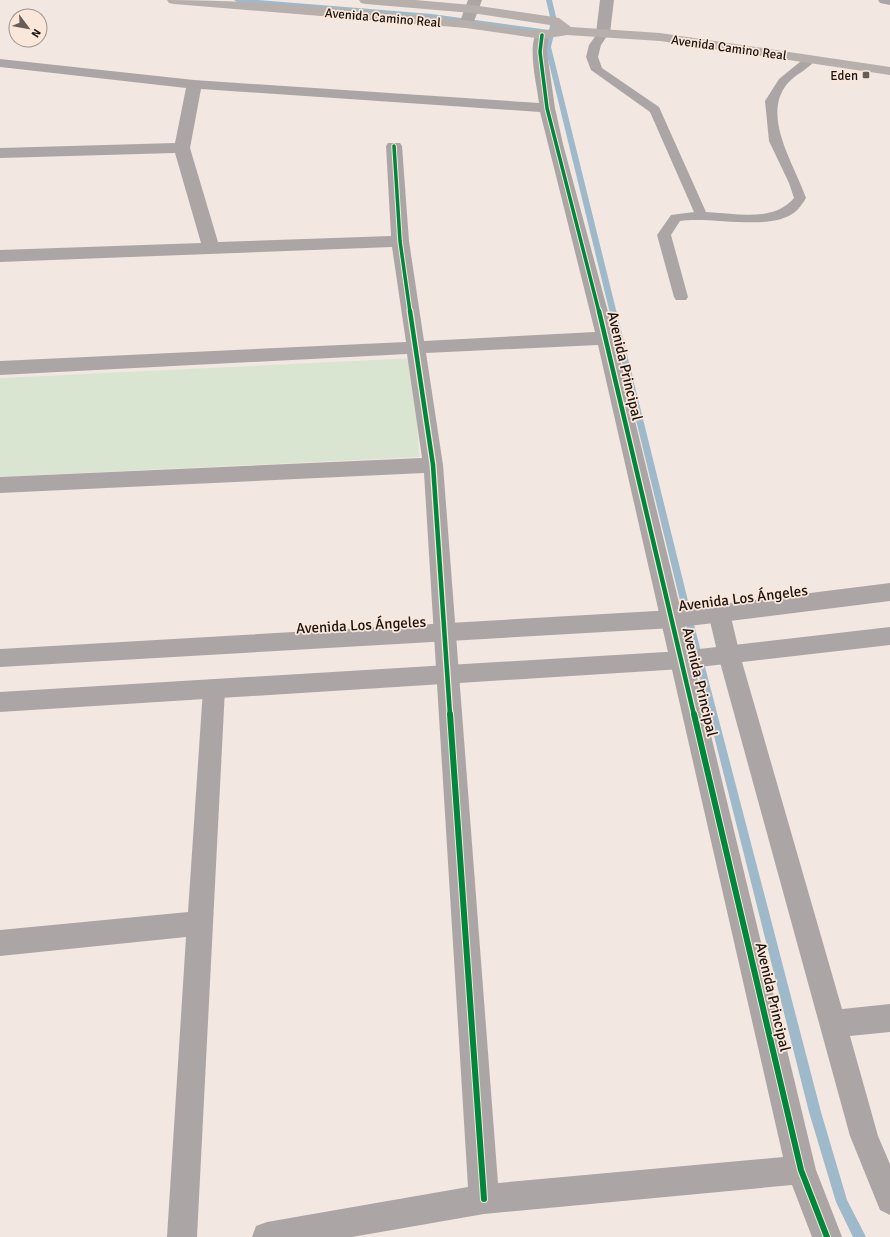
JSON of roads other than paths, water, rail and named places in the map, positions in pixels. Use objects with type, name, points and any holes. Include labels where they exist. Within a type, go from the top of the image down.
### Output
[{"type":"main road","name":"Avenida Camino Real","points":[[174,0],[466,24],[542,35],[567,31],[603,32],[660,37],[890,71]]},
{"type":"main road","name":"Avenida Camino Real","points":[[366,0],[473,4],[554,22],[567,31]]},
{"type":"street","points":[[603,32],[606,19],[607,0]]},
{"type":"street","points":[[885,0],[890,1]]},
{"type":"street","points":[[466,24],[473,4]]},
{"type":"street","name":"Avenida Principal","points":[[542,35],[540,52],[547,108],[555,144],[606,338],[673,619],[800,1170],[827,1237]]},
{"type":"street","points":[[0,63],[194,84],[547,108]]},
{"type":"street","points":[[194,84],[182,148],[211,249]]},
{"type":"street","points":[[394,146],[400,241],[434,465],[447,674],[484,1199]]},
{"type":"street","points":[[0,153],[182,148]]},
{"type":"street","points":[[0,256],[400,241]]},
{"type":"street","points":[[0,368],[606,338]]},
{"type":"street","points":[[0,485],[434,465]]},
{"type":"street","name":"Avenida Los Ángeles","points":[[0,658],[673,619],[890,592]]},
{"type":"street","points":[[719,613],[729,655],[864,1136],[890,1200]]},
{"type":"street","points":[[0,702],[682,660],[890,636]]},
{"type":"street","points":[[182,1237],[214,689]]},
{"type":"street","points":[[0,943],[200,924]]},
{"type":"street","points":[[833,1024],[890,1018]]},
{"type":"street","points":[[267,1237],[484,1199],[800,1170]]},
{"type":"lane","points":[[603,32],[595,44],[592,57],[597,70],[654,110],[701,214]]},
{"type":"lane","points":[[681,297],[664,235],[676,218],[701,214],[767,219],[790,210],[800,198],[795,183],[775,141],[772,101],[783,81],[810,59]]},
{"type":"waterway","points":[[237,0],[393,12],[471,20],[549,32]]},
{"type":"waterway","points":[[549,0],[554,21],[548,47],[688,617],[815,1112],[842,1202],[860,1237]]},
{"type":"place","name":"Eden","points":[[866,75]]}]
